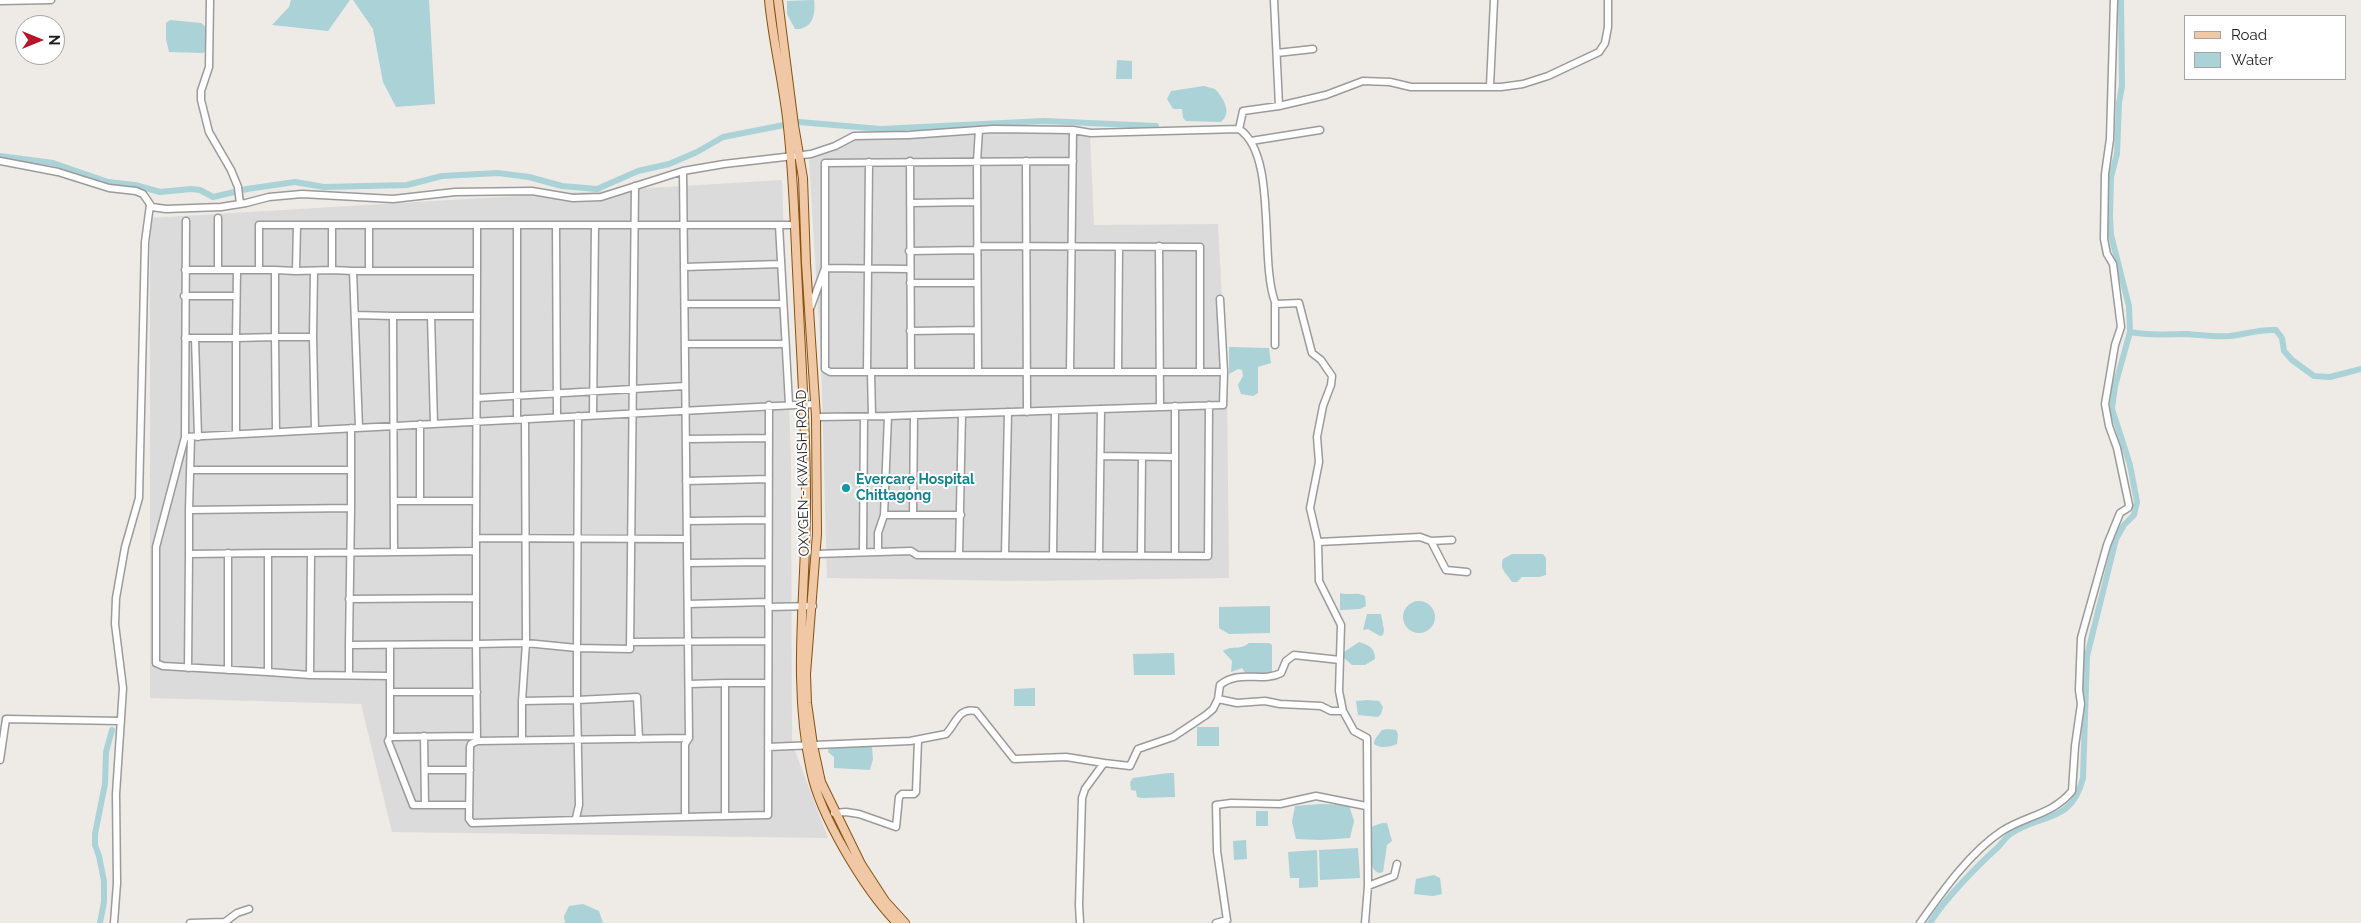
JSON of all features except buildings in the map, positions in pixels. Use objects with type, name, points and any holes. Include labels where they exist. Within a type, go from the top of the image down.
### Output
[{"type":"main road","name":"OXYGEN - KWAISH ROAD","points":[[769,0],[788,125],[795,157],[803,178],[816,417],[816,554],[806,674],[810,746],[821,782],[834,813],[868,877],[906,923]]},
{"type":"main road","name":"OXYGEN - KWAISH ROAD","points":[[778,0],[795,157],[794,225],[806,495],[804,606],[799,680],[816,790],[838,836],[870,892],[897,923]]},
{"type":"street","points":[[0,1],[51,0]]},
{"type":"street","points":[[210,0],[210,66],[201,91],[201,100],[209,132],[232,170],[238,186],[240,204]]},
{"type":"street","points":[[1274,0],[1279,106]]},
{"type":"street","points":[[1490,86],[1494,0]]},
{"type":"street","points":[[1239,129],[1243,112],[1326,95],[1363,81],[1390,82],[1411,87],[1490,86],[1523,84],[1548,76],[1599,52],[1605,43],[1607,35],[1608,0]]},
{"type":"street","points":[[1920,923],[1948,885],[1987,843],[2018,821],[2053,809],[2072,791],[2074,746],[2081,704],[2079,690],[2081,638],[2106,545],[2120,513],[2128,508],[2129,505],[2117,448],[2109,426],[2105,404],[2114,345],[2122,322],[2113,264],[2107,254],[2104,239],[2105,174],[2110,139],[2114,0]]},
{"type":"street","points":[[1277,53],[1313,49]]},
{"type":"street","points":[[150,205],[166,209],[194,209],[240,204],[269,197],[302,194],[393,200],[454,192],[532,191],[573,198],[589,198],[683,171],[724,164],[795,157],[835,146],[854,136],[909,135],[979,130],[1074,130],[1091,133],[1123,133],[1239,129],[1251,141],[1263,180],[1270,276],[1275,302],[1275,345]]},
{"type":"street","points":[[978,372],[977,161],[979,130]]},
{"type":"street","points":[[1070,371],[1074,130]]},
{"type":"street","points":[[1251,141],[1320,130]]},
{"type":"street","points":[[0,161],[58,172],[109,188],[136,191],[143,194],[150,205],[145,242],[139,498],[125,547],[116,598],[115,624],[123,688],[116,794],[117,882],[114,923]]},
{"type":"street","points":[[910,161],[910,372]]},
{"type":"street","points":[[1026,161],[1026,412]]},
{"type":"street","points":[[1073,161],[825,163],[826,369],[830,372],[1224,372]]},
{"type":"street","points":[[869,162],[867,268],[869,372],[872,416]]},
{"type":"street","points":[[683,171],[689,738],[684,744],[685,817]]},
{"type":"street","points":[[349,645],[526,644],[577,648],[630,649],[633,225],[635,186]]},
{"type":"street","points":[[910,203],[977,202]]},
{"type":"street","points":[[218,218],[218,270]]},
{"type":"street","points":[[186,222],[184,296],[191,437],[156,547],[155,661],[158,666],[188,668],[310,675],[390,676]]},
{"type":"street","points":[[259,270],[259,225],[794,225]]},
{"type":"street","points":[[296,271],[297,225]]},
{"type":"street","points":[[332,225],[332,270]]},
{"type":"street","points":[[369,225],[370,271]]},
{"type":"street","points":[[477,225],[477,738],[470,747],[469,819],[472,823],[576,818],[768,815],[769,405]]},
{"type":"street","points":[[517,225],[517,396],[521,419],[526,538],[526,644],[522,701],[522,740]]},
{"type":"street","points":[[556,225],[557,417]]},
{"type":"street","points":[[593,415],[595,225]]},
{"type":"street","points":[[779,225],[788,404]]},
{"type":"street","points":[[1159,246],[1160,407]]},
{"type":"street","points":[[910,251],[1025,247],[1200,247],[1200,372]]},
{"type":"street","points":[[1118,371],[1119,247]]},
{"type":"street","points":[[684,267],[781,264]]},
{"type":"street","points":[[809,312],[825,268]]},
{"type":"street","points":[[825,268],[909,269]]},
{"type":"street","points":[[185,270],[477,271]]},
{"type":"street","points":[[236,434],[237,270]]},
{"type":"street","points":[[275,270],[276,432]]},
{"type":"street","points":[[314,271],[315,430]]},
{"type":"street","points":[[354,271],[359,428]]},
{"type":"street","points":[[910,282],[977,282]]},
{"type":"street","points":[[184,296],[236,296]]},
{"type":"street","points":[[816,417],[1223,405],[1224,372],[1220,299]]},
{"type":"street","points":[[1275,302],[1277,304],[1298,303],[1312,352],[1321,360],[1332,376],[1331,385],[1323,406],[1317,437],[1319,462],[1310,508],[1318,542],[1320,581],[1341,625],[1338,691],[1343,711],[1354,731],[1367,738],[1368,886],[1365,923]]},
{"type":"street","points":[[684,304],[783,304]]},
{"type":"street","points":[[355,315],[477,316]]},
{"type":"street","points":[[393,316],[394,552]]},
{"type":"street","points":[[431,316],[434,424]]},
{"type":"street","points":[[910,331],[977,330]]},
{"type":"street","points":[[185,338],[313,337]]},
{"type":"street","points":[[188,668],[189,510],[196,338]]},
{"type":"street","points":[[685,344],[785,344]]},
{"type":"street","points":[[477,398],[685,386]]},
{"type":"street","points":[[191,437],[815,404]]},
{"type":"street","points":[[816,554],[911,551],[917,555],[1208,556],[1208,405]]},
{"type":"street","points":[[1174,556],[1175,406]]},
{"type":"street","points":[[1099,556],[1101,409]]},
{"type":"street","points":[[1053,555],[1055,411]]},
{"type":"street","points":[[1005,555],[1008,412]]},
{"type":"street","points":[[959,555],[962,414]]},
{"type":"street","points":[[914,415],[914,515]]},
{"type":"street","points":[[576,818],[579,805],[577,740],[578,416]]},
{"type":"street","points":[[863,550],[864,416]]},
{"type":"street","points":[[878,552],[878,533],[884,515],[888,416]]},
{"type":"street","points":[[420,424],[420,501]]},
{"type":"street","points":[[349,676],[350,428]]},
{"type":"street","points":[[686,439],[769,438]]},
{"type":"street","points":[[1101,456],[1176,457]]},
{"type":"street","points":[[1141,556],[1142,456]]},
{"type":"street","points":[[190,470],[350,470]]},
{"type":"street","points":[[686,481],[768,479]]},
{"type":"street","points":[[394,501],[476,501]]},
{"type":"street","points":[[189,510],[350,508]]},
{"type":"street","points":[[884,515],[961,515]]},
{"type":"street","points":[[687,521],[768,520]]},
{"type":"street","points":[[1318,542],[1420,537],[1431,541],[1452,540]]},
{"type":"street","points":[[476,538],[687,539]]},
{"type":"street","points":[[1431,541],[1446,570],[1466,572]]},
{"type":"street","points":[[189,554],[476,551]]},
{"type":"street","points":[[228,553],[228,670]]},
{"type":"street","points":[[268,553],[268,672]]},
{"type":"street","points":[[310,675],[311,553]]},
{"type":"street","points":[[687,563],[768,562]]},
{"type":"street","points":[[350,599],[476,598]]},
{"type":"street","points":[[688,604],[812,606]]},
{"type":"street","points":[[630,642],[768,642]]},
{"type":"street","points":[[390,645],[390,737],[388,741],[412,804],[469,805]]},
{"type":"street","points":[[768,747],[918,740],[946,734],[961,713],[970,710],[976,711],[1014,759],[1066,757],[1104,764],[1130,766],[1138,748],[1173,737],[1213,709],[1218,699],[1221,683],[1241,676],[1275,676],[1282,673],[1286,661],[1294,655],[1340,660]]},
{"type":"street","points":[[725,683],[725,816]]},
{"type":"street","points":[[688,684],[768,683]]},
{"type":"street","points":[[390,692],[477,692]]},
{"type":"street","points":[[522,701],[637,697],[639,739]]},
{"type":"street","points":[[1218,699],[1237,703],[1265,701],[1280,704],[1321,706],[1331,711],[1343,711]]},
{"type":"street","points":[[0,760],[3,719],[121,721]]},
{"type":"street","points":[[390,737],[424,736],[522,740],[689,738]]},
{"type":"street","points":[[424,736],[425,805]]},
{"type":"street","points":[[834,813],[852,813],[896,827],[899,797],[902,794],[914,794],[916,792],[918,740]]},
{"type":"street","points":[[1080,923],[1082,798],[1085,789],[1104,764]]},
{"type":"street","points":[[425,770],[470,770]]},
{"type":"street","points":[[1216,923],[1227,920],[1217,851],[1216,805],[1231,803],[1280,804],[1316,796],[1366,806]]},
{"type":"street","points":[[1368,886],[1394,876],[1397,864]]},
{"type":"street","points":[[190,923],[225,922],[237,913],[249,909]]},
{"type":"shaded area","points":[[1013,131],[1068,132],[1090,135],[1094,225],[1218,224],[1227,393],[1229,578],[1026,581],[827,578],[821,357],[809,160],[855,139]]},
{"type":"shaded area","points":[[782,180],[791,464],[792,743],[828,838],[392,832],[361,704],[150,698],[150,218]]},
{"type":"water","points":[[291,0],[350,0],[328,31],[272,25],[289,7]]},
{"type":"water","points":[[353,0],[429,0],[435,104],[396,107],[383,82],[373,29]]},
{"type":"water","points":[[814,0],[812,20],[805,27],[795,29],[787,14],[787,1]]},
{"type":"water","points":[[170,20],[201,23],[208,29],[207,49],[203,53],[169,52],[166,39],[166,23]]},
{"type":"water","points":[[1117,60],[1132,61],[1132,79],[1116,79]]},
{"type":"water","points":[[1204,86],[1215,89],[1226,105],[1225,118],[1221,122],[1186,121],[1183,118],[1182,109],[1173,109],[1167,99],[1171,91]]},
{"type":"water","points":[[1229,347],[1269,348],[1271,363],[1258,367],[1258,393],[1253,396],[1241,394],[1238,385],[1243,376],[1242,370],[1238,369],[1229,374]]},
{"type":"water","points":[[1512,554],[1543,554],[1546,558],[1546,575],[1522,577],[1517,582],[1512,582],[1504,571],[1502,563],[1503,559]]},
{"type":"water","points":[[1340,593],[1365,596],[1366,606],[1360,609],[1340,610]]},
{"type":"water","points":[[1419,601],[1425,602],[1430,606],[1434,611],[1434,623],[1430,628],[1425,632],[1419,633],[1413,632],[1408,628],[1404,623],[1403,617],[1404,611],[1408,606],[1413,602]]},
{"type":"water","points":[[1270,606],[1270,633],[1229,634],[1219,628],[1219,607]]},
{"type":"water","points":[[1367,614],[1381,614],[1383,635],[1380,636],[1368,629],[1363,630]]},
{"type":"water","points":[[1359,642],[1371,648],[1375,659],[1365,665],[1352,665],[1344,658],[1344,652]]},
{"type":"water","points":[[1249,643],[1269,643],[1272,645],[1272,675],[1246,674],[1242,668],[1231,672],[1232,661],[1223,651],[1229,648],[1242,647]]},
{"type":"water","points":[[1174,653],[1175,675],[1134,675],[1133,654]]},
{"type":"water","points":[[1035,688],[1035,706],[1014,706],[1014,689]]},
{"type":"water","points":[[1356,701],[1379,701],[1383,707],[1378,717],[1358,715]]},
{"type":"water","points":[[1197,727],[1219,727],[1219,746],[1197,746]]},
{"type":"water","points":[[1382,730],[1396,730],[1398,734],[1397,744],[1379,747],[1374,744],[1375,739]]},
{"type":"water","points":[[855,745],[872,747],[873,759],[870,770],[834,768],[834,757],[828,752],[829,746]]},
{"type":"water","points":[[1174,773],[1175,797],[1141,798],[1137,797],[1136,791],[1131,790],[1130,782],[1133,778]]},
{"type":"water","points":[[1321,804],[1349,805],[1354,821],[1350,838],[1296,839],[1292,822],[1295,806]]},
{"type":"water","points":[[1256,811],[1268,811],[1268,826],[1256,826]]},
{"type":"water","points":[[1382,823],[1387,823],[1392,841],[1387,845],[1383,872],[1379,873],[1370,861],[1368,830]]},
{"type":"water","points":[[1246,840],[1247,859],[1234,860],[1233,841]]},
{"type":"water","points":[[1358,848],[1360,878],[1320,880],[1319,850]]},
{"type":"water","points":[[1317,850],[1318,887],[1299,888],[1299,878],[1290,878],[1288,852]]},
{"type":"water","points":[[1434,875],[1440,878],[1442,894],[1433,896],[1414,894],[1416,879]]},
{"type":"water","points":[[583,904],[599,911],[603,923],[565,923],[564,916],[569,906]]},
{"type":"waterway","points":[[1930,923],[1961,884],[2009,835],[2020,828],[2053,816],[2071,804],[2078,793],[2083,778],[2087,656],[2116,539],[2124,525],[2134,515],[2137,502],[2130,465],[2112,409],[2115,386],[2130,332],[2129,306],[2111,235],[2110,216],[2111,177],[2117,154],[2119,103],[2122,86],[2121,0]]},
{"type":"waterway","points":[[799,122],[881,129],[1044,121],[1156,126]]},
{"type":"waterway","points":[[0,156],[53,163],[108,182],[135,185],[160,192],[200,190],[213,197],[247,189],[295,182],[324,187],[407,185],[442,176],[498,173],[529,177],[562,186],[597,189],[638,171],[669,164],[697,152],[723,137],[784,125]]},
{"type":"waterway","points":[[2130,332],[2224,336],[2276,330],[2282,338],[2284,351],[2292,360],[2314,376],[2330,377],[2361,369]]},
{"type":"waterway","points":[[100,923],[104,902],[104,881],[95,845],[95,834],[105,784],[106,752],[112,730]]},
{"type":"place","name":"Evercare Hospital Chittagong","points":[[846,488]]}]
